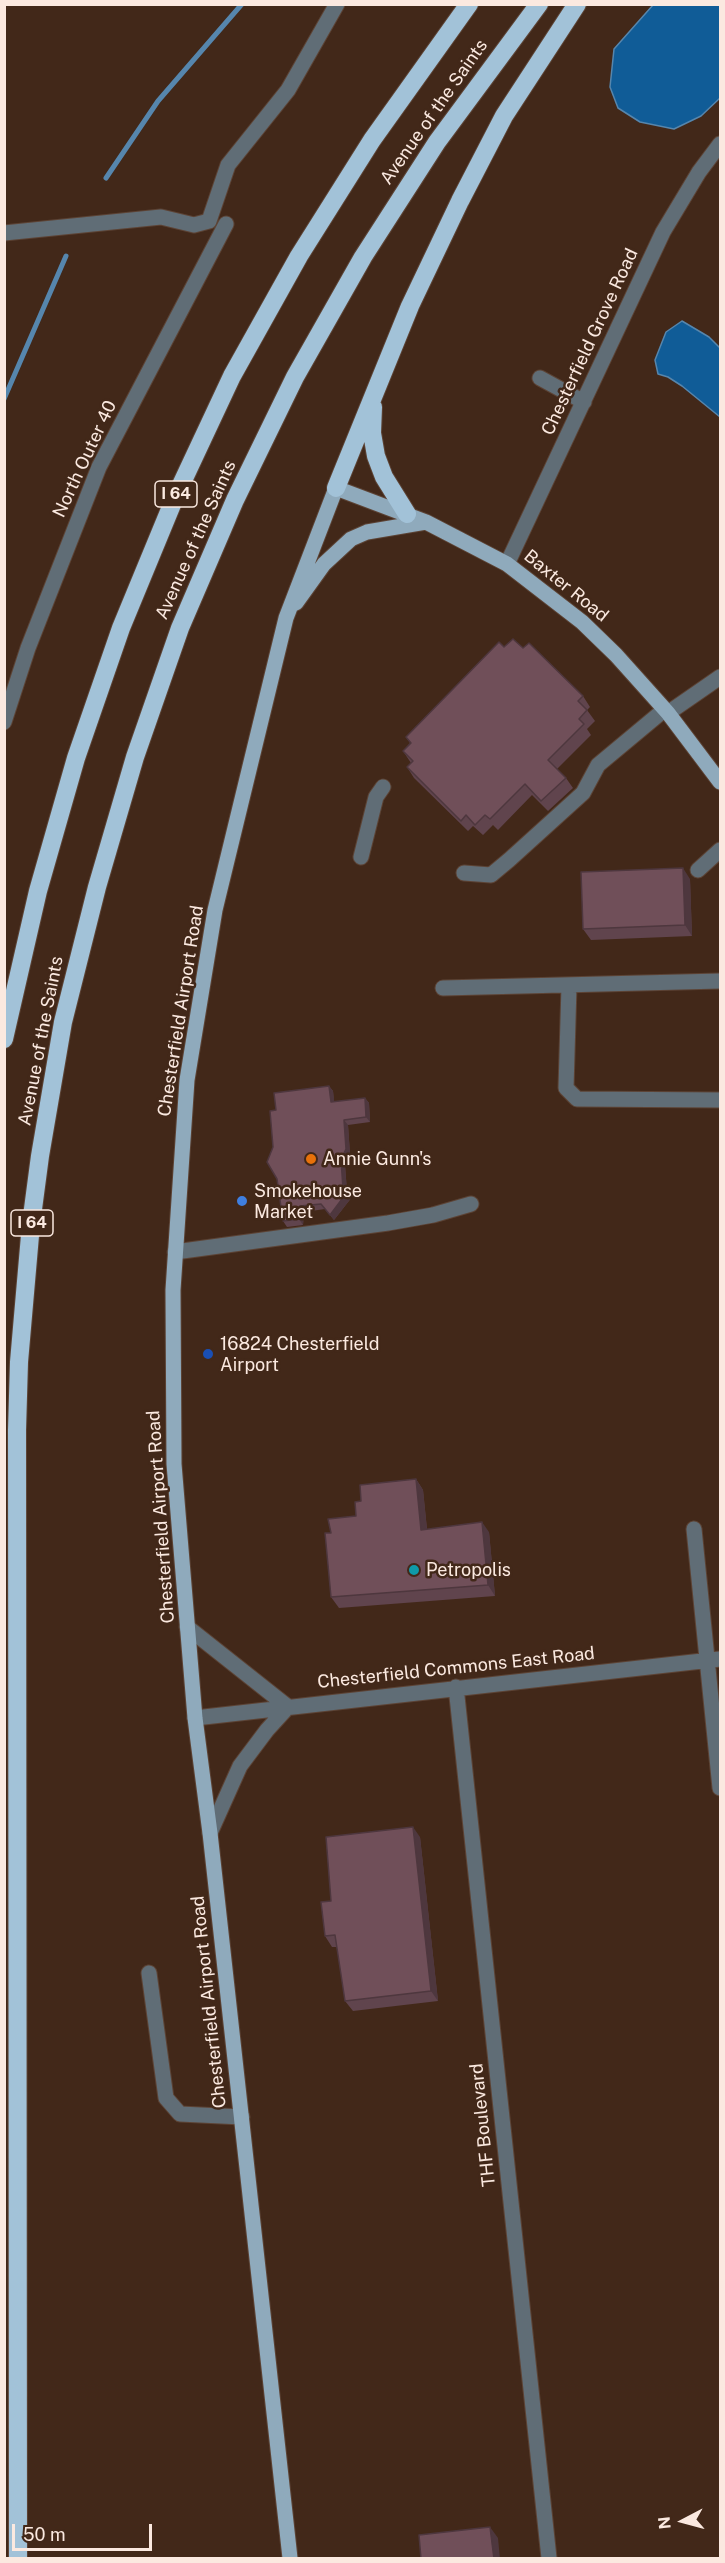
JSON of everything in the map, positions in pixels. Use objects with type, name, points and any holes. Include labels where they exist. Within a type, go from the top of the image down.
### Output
[{"type":"highway","name":"Avenue of the Saints","points":[[4,1039],[35,902],[76,758],[121,628],[173,502],[232,376],[299,256],[372,140],[469,4]]},
{"type":"highway","name":"Avenue of the Saints","points":[[18,2559],[16,1430],[19,1362],[31,1224],[41,1145],[63,1022],[100,876],[135,756],[180,627],[235,500],[296,377],[369,247],[444,133],[539,4]]},
{"type":"highway","points":[[336,488],[410,306],[481,160],[504,116],[577,4]]},
{"type":"highway","points":[[374,394],[372,433],[376,456],[384,477],[407,514]]},
{"type":"main road","name":"Baxter Road","points":[[336,488],[426,522],[507,564],[582,622],[616,655],[666,712],[720,782]]},
{"type":"main road","name":"Chesterfield Airport Road","points":[[290,2559],[210,1833],[195,1718],[174,1464],[175,1252],[187,1080],[210,938],[286,618],[336,488]]},
{"type":"main road","points":[[286,618],[324,564],[351,539],[367,532],[426,522]]},
{"type":"street","points":[[216,243],[208,220],[228,165],[288,90],[337,4]]},
{"type":"street","name":"Chesterfield Grove Road","points":[[507,564],[663,232],[699,172],[720,144]]},
{"type":"street","points":[[4,233],[162,217],[194,225],[208,220]]},
{"type":"street","name":"North Outer 40","points":[[4,722],[28,648],[99,467],[226,224]]},
{"type":"street","points":[[540,378],[584,402]]},
{"type":"street","points":[[464,873],[491,875],[583,794],[598,765],[666,712],[720,677]]},
{"type":"street","points":[[361,857],[376,797],[383,787]]},
{"type":"street","points":[[698,870],[720,850]]},
{"type":"street","points":[[443,988],[720,981]]},
{"type":"street","points":[[569,986],[566,1088],[577,1100],[720,1100]]},
{"type":"street","points":[[175,1252],[410,1219],[471,1204]]},
{"type":"street","points":[[694,1529],[714,1660],[720,1788]]},
{"type":"street","points":[[187,1627],[288,1707],[240,1766],[210,1833]]},
{"type":"street","name":"Chesterfield Commons East Road","points":[[195,1718],[456,1687],[714,1660]]},
{"type":"street","name":"THF Boulevard","points":[[456,1687],[549,2559]]},
{"type":"street","points":[[149,1973],[166,2098],[180,2114],[242,2117]]},
{"type":"water","points":[[653,5],[720,5],[720,98],[701,116],[674,129],[640,122],[618,108],[610,87],[614,49]]},
{"type":"water","points":[[682,321],[709,337],[720,348],[720,417],[682,386],[658,374],[655,360],[666,332]]},
{"type":"building","points":[[513,639],[523,648],[529,643],[583,696],[578,701],[587,710],[579,719],[584,724],[548,760],[566,778],[541,801],[525,784],[490,819],[485,815],[475,825],[466,815],[461,821],[407,767],[413,761],[403,751],[411,743],[406,737],[499,642],[504,647]]},
{"type":"building","points":[[683,868],[685,925],[583,929],[581,872]]},
{"type":"building","name":"Annie Gunn's","points":[[329,1086],[331,1102],[365,1098],[366,1117],[344,1120],[346,1149],[341,1159],[343,1189],[348,1191],[330,1215],[321,1204],[300,1206],[299,1219],[283,1221],[277,1179],[267,1162],[273,1147],[270,1111],[276,1110],[274,1093]]},
{"type":"building","name":"Petropolis","points":[[416,1479],[421,1530],[482,1522],[488,1585],[331,1597],[325,1533],[331,1533],[328,1519],[356,1516],[355,1502],[361,1501],[360,1485]]},
{"type":"building","points":[[413,1827],[431,1991],[345,2001],[335,1935],[325,1936],[321,1902],[331,1901],[326,1837]]},
{"type":"building","points":[[490,2527],[494,2559],[421,2559],[419,2535]]},
{"type":"waterway","points":[[106,178],[158,101],[242,4]]},
{"type":"waterway","points":[[4,399],[66,256]]},
{"type":"place","name":"Annie Gunn's","points":[[311,1159]]},
{"type":"place","name":"Smokehouse Market","points":[[242,1201]]},
{"type":"place","name":"16824 Chesterfield Airport","points":[[208,1354]]},
{"type":"place","name":"Petropolis","points":[[414,1570]]}]
